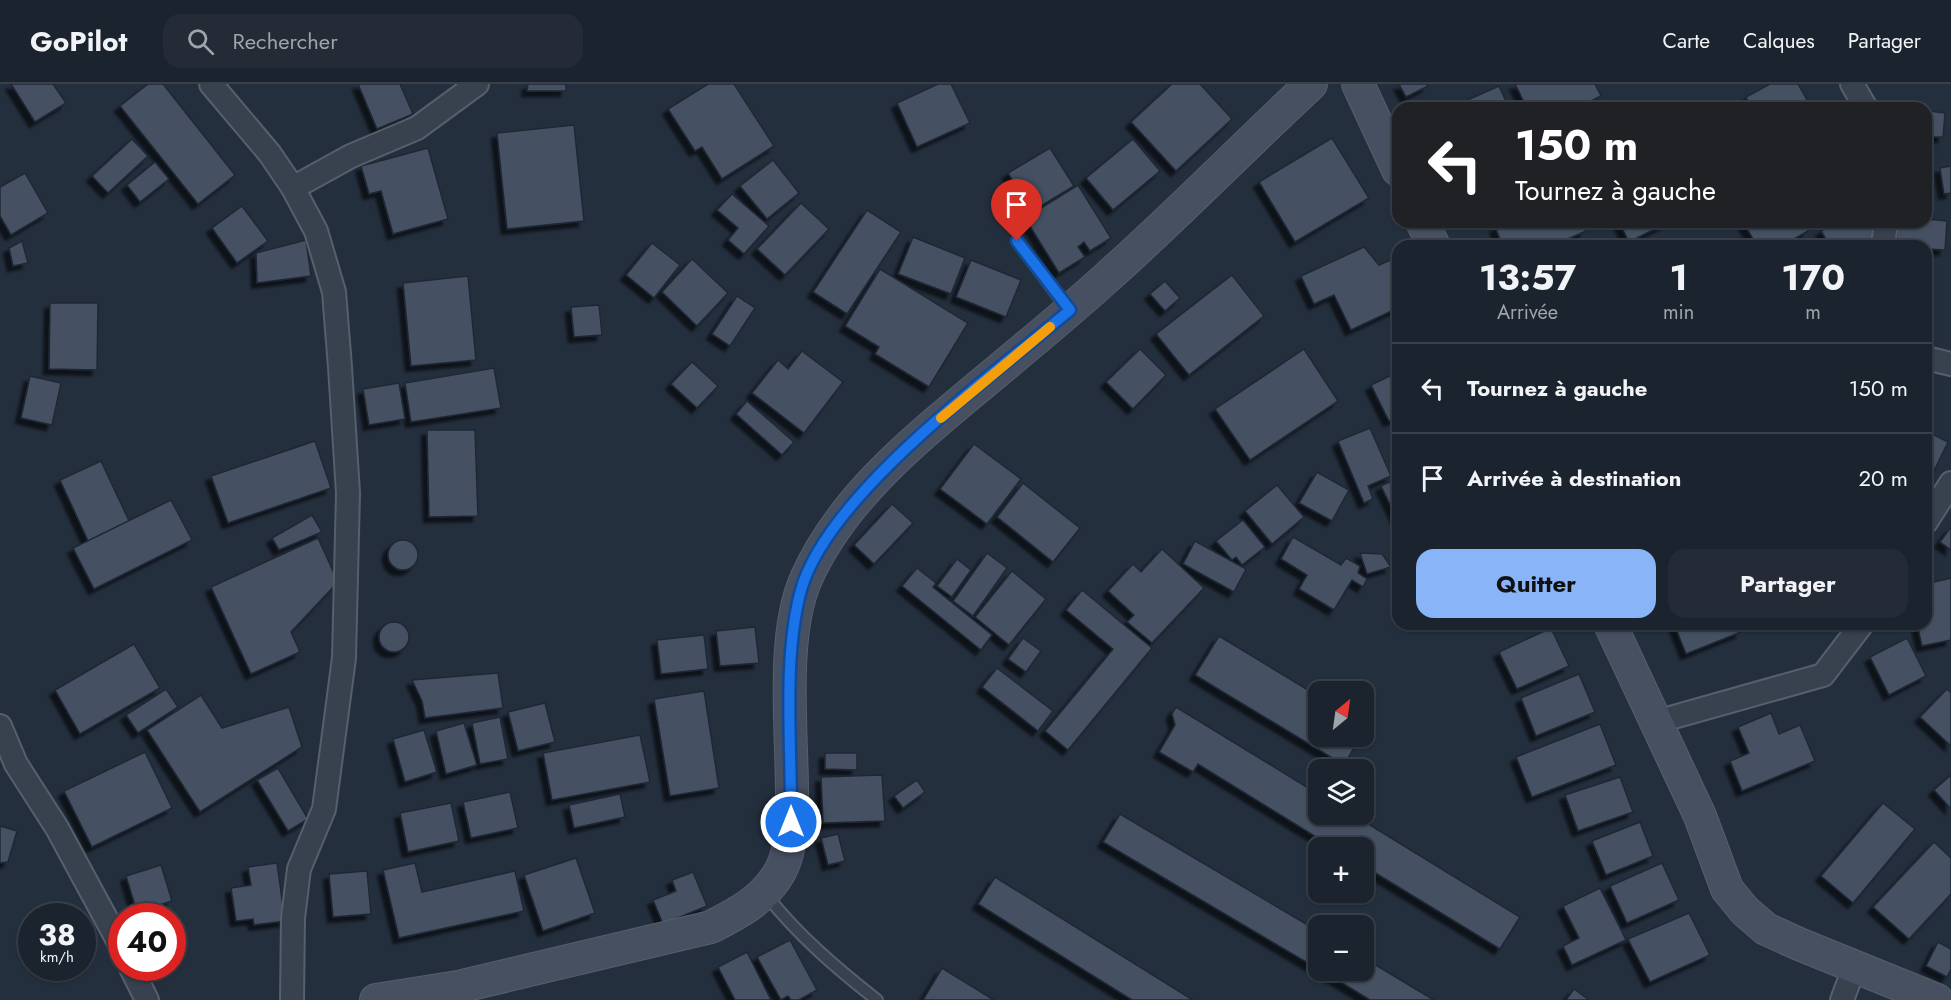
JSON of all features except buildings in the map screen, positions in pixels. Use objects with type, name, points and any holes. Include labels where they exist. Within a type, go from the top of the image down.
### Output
[{"type":"street","points":[[211,84],[270,154],[293,188],[316,231],[334,292],[348,504],[344,658],[324,810],[298,869],[293,918],[292,1000]]},
{"type":"street","points":[[293,188],[351,156],[417,128],[477,84]]},
{"type":"street","points":[[376,1000],[458,987],[711,927],[745,910],[765,893],[778,877],[788,854],[791,822],[792,654],[795,620],[802,588],[818,553],[838,521],[921,435],[1070,310],[1164,225],[1311,84]]},
{"type":"street","points":[[1358,84],[1392,157]]},
{"type":"street","points":[[1852,84],[1862,102]]},
{"type":"street","points":[[1932,359],[1951,364]]},
{"type":"street","points":[[1932,513],[1951,483]]},
{"type":"street","points":[[1613,630],[1700,816],[1727,889],[1745,911],[1766,929],[1854,968],[1937,1000]]},
{"type":"street","points":[[1656,722],[1823,675],[1857,630]]},
{"type":"street","points":[[0,726],[16,764],[57,828],[108,922]]},
{"type":"street","points":[[1842,1000],[1854,968]]},
{"type":"street","points":[[138,981],[147,1000]]},
{"type":"lane","points":[[1017,241],[1070,310]]},
{"type":"lane","points":[[765,893],[808,942],[877,1000]]},
{"type":"slow traffic","points":[[941,418],[1050,327]]},
{"type":"route","points":[[791,822],[792,654],[795,620],[802,588],[818,553],[838,521],[888,468],[921,435],[1070,310],[1017,241]]}]
